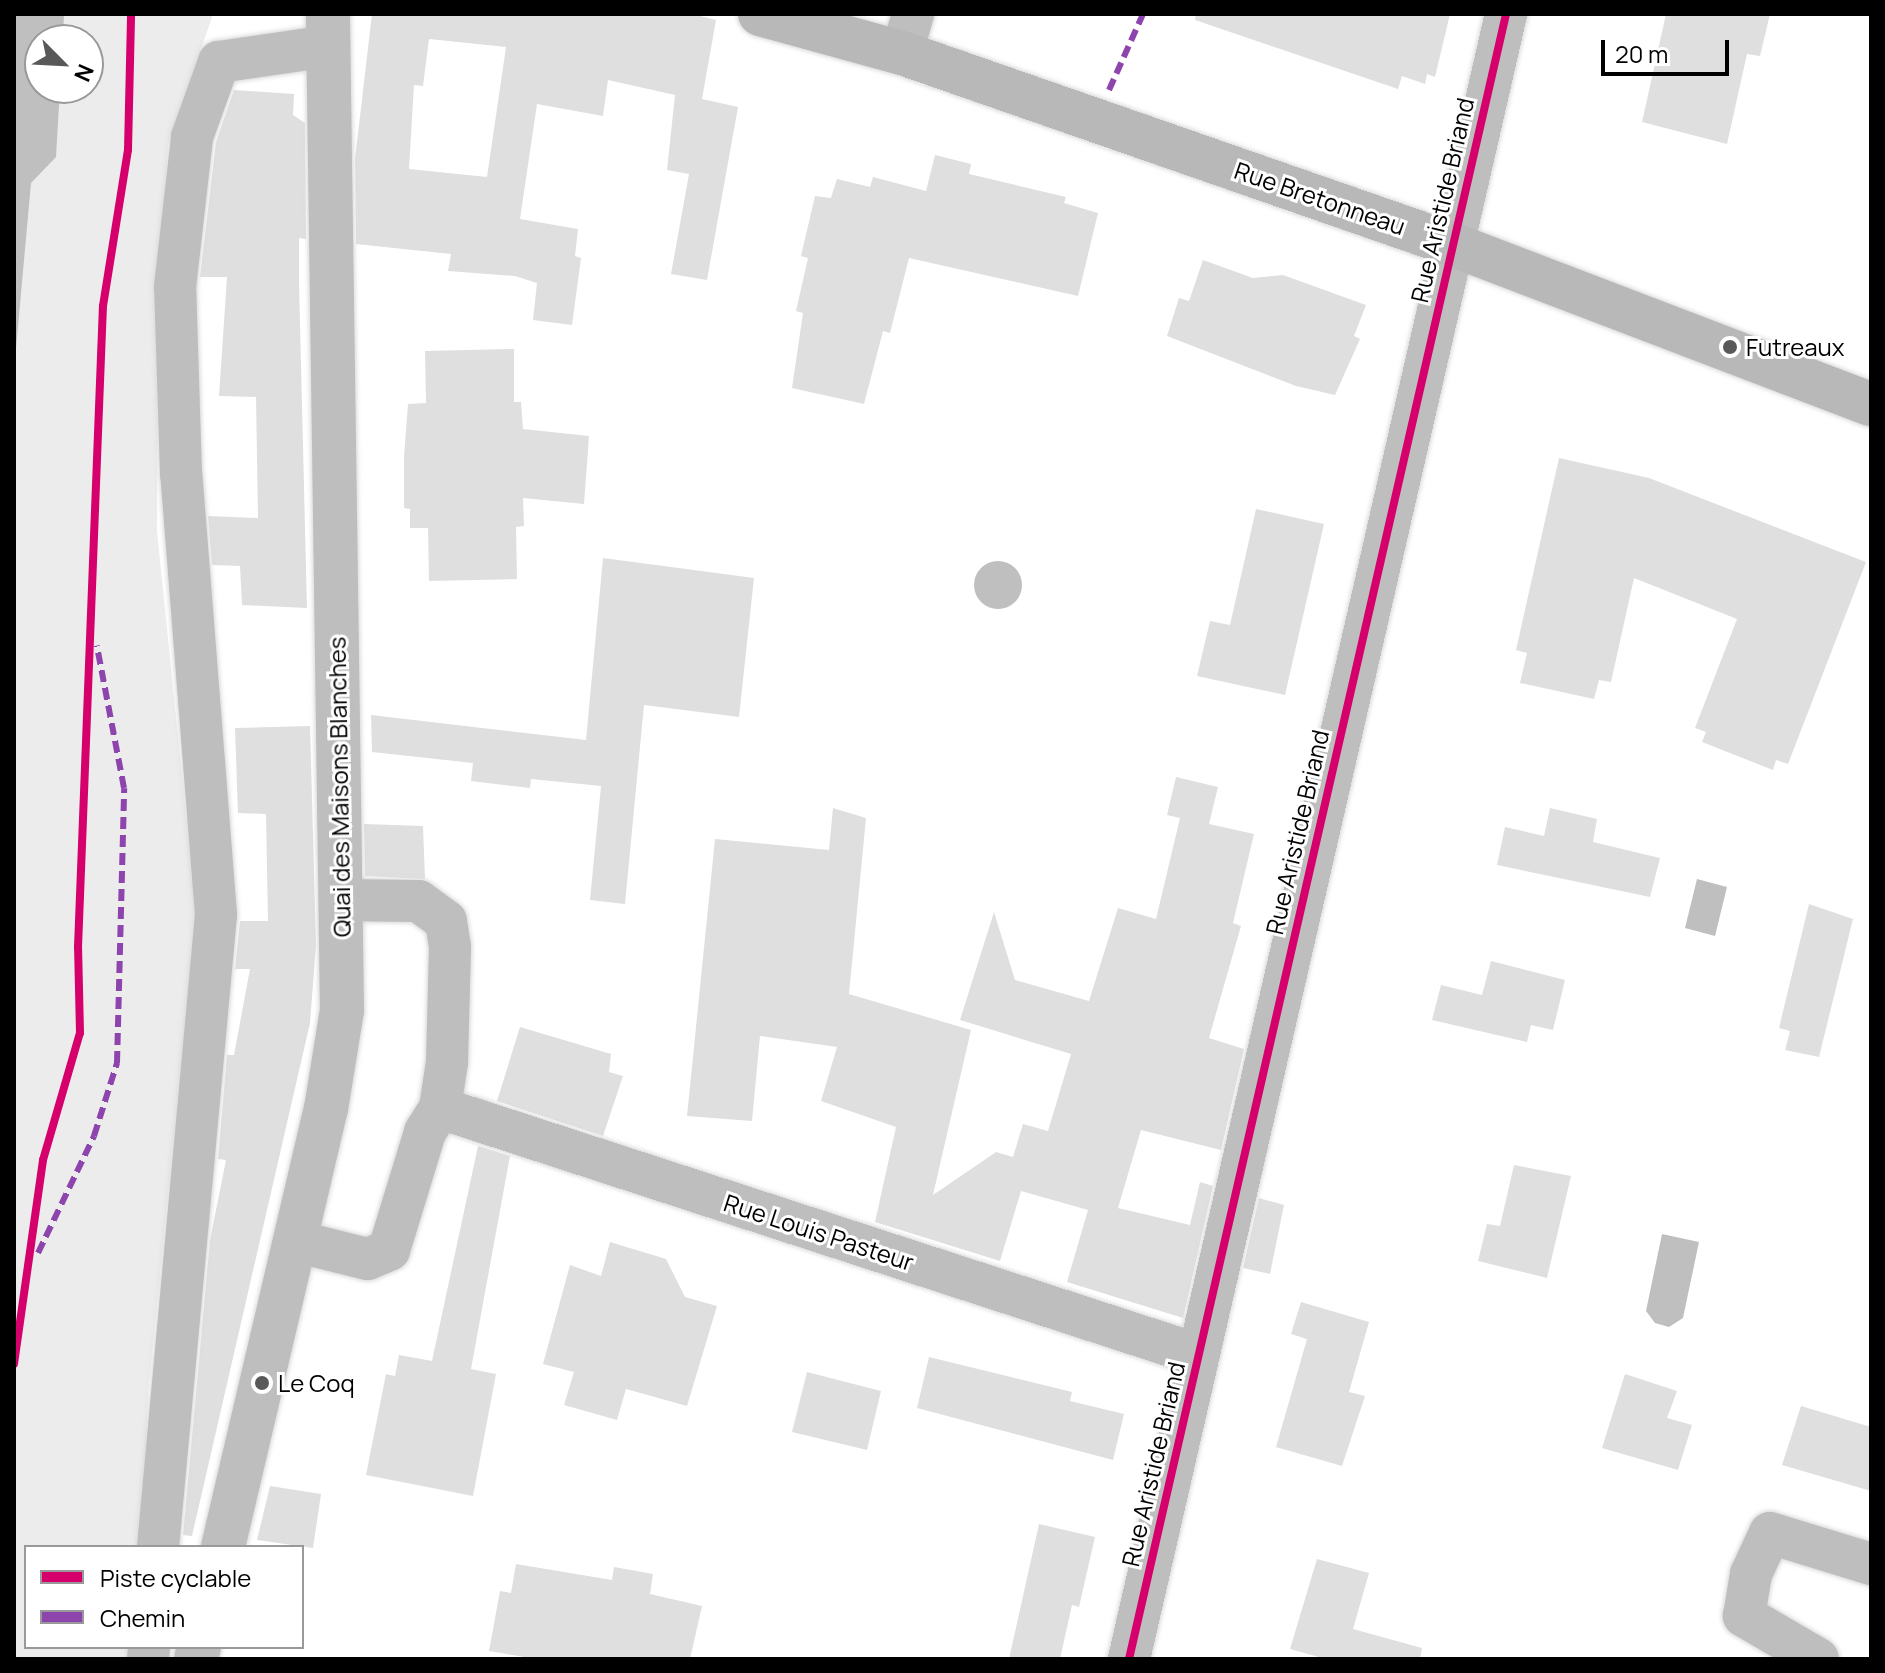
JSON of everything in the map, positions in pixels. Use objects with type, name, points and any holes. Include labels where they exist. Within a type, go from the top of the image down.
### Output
[{"type":"main road","name":"Quai des Maisons Blanches","points":[[223,1545],[326,1109],[342,1010],[329,30]]},
{"type":"street","name":"Rue Bretonneau","points":[[760,14],[907,34],[1871,404]]},
{"type":"street","name":"Rue Aristide Briand","points":[[1129,1659],[1506,14]]},
{"type":"street","points":[[158,1545],[216,915],[181,474],[175,287],[192,137],[219,62],[329,30]]},
{"type":"street","points":[[295,1241],[368,1259],[389,1250],[425,1132],[440,1108],[449,975],[446,921],[418,901],[340,900]]},
{"type":"street","name":"Rue Louis Pasteur","points":[[440,1108],[1199,1355]]},
{"type":"street","points":[[1818,1659],[1744,1616],[1751,1574],[1770,1533],[1871,1564]]},
{"type":"shaded area","points":[[14,14],[213,14],[168,145],[158,296],[157,531],[196,914],[148,1394],[143,1545],[24,1545],[24,1649],[134,1649],[133,1659],[14,1659]]},
{"type":"shaded area","points":[[14,14],[64,14],[64,24],[24,24],[24,104],[59,104],[56,157],[31,183],[14,371]]},
{"type":"shaded area","points":[[998,561],[1015,568],[1022,585],[1015,602],[998,609],[981,602],[974,585],[981,568]]},
{"type":"shaded area","points":[[1697,879],[1727,887],[1715,936],[1685,928]]},
{"type":"shaded area","points":[[1662,1234],[1699,1242],[1683,1318],[1669,1327],[1655,1323],[1646,1311]]},
{"type":"building","points":[[372,14],[692,14],[716,20],[702,99],[738,107],[707,280],[671,274],[689,174],[667,170],[675,95],[608,80],[603,116],[537,104],[520,219],[578,229],[575,256],[581,258],[572,325],[533,320],[537,283],[515,276],[448,271],[451,254],[356,244],[355,159]],"holes":[[[429,39],[506,47],[487,177],[409,169],[414,85],[423,86]]]},
{"type":"building","points":[[1196,14],[1450,14],[1435,77],[1427,74],[1425,84],[1402,76],[1398,89],[1195,20]]},
{"type":"building","points":[[1666,14],[1770,14],[1760,56],[1747,54],[1727,144],[1642,122]]},
{"type":"building","points":[[234,90],[294,94],[293,115],[305,123],[306,239],[299,238],[299,283],[307,608],[242,605],[240,566],[212,565],[208,516],[258,518],[256,397],[219,396],[227,277],[200,277],[216,142]]},
{"type":"building","points":[[935,155],[971,164],[969,174],[1066,197],[1064,203],[1098,213],[1078,296],[909,258],[890,333],[883,331],[864,404],[792,388],[803,313],[796,311],[808,258],[801,256],[815,196],[831,198],[837,179],[870,187],[873,177],[926,191]]},
{"type":"building","points":[[1203,260],[1253,278],[1283,275],[1366,305],[1354,336],[1360,339],[1335,395],[1296,386],[1167,336],[1179,298],[1189,301]]},
{"type":"building","points":[[514,349],[514,402],[521,402],[523,429],[589,436],[584,504],[523,498],[524,526],[516,527],[517,579],[429,581],[428,528],[410,528],[410,509],[404,508],[408,404],[426,403],[425,351]]},
{"type":"building","points":[[1559,458],[1649,478],[1866,562],[1788,764],[1776,760],[1773,770],[1702,742],[1706,732],[1695,728],[1737,619],[1634,578],[1611,682],[1599,680],[1594,699],[1520,683],[1527,653],[1516,650]]},
{"type":"building","points":[[1256,509],[1324,524],[1285,695],[1197,676],[1210,621],[1230,625]]},
{"type":"building","points":[[603,558],[754,578],[739,717],[644,705],[625,904],[590,900],[601,786],[531,779],[530,788],[471,781],[473,763],[372,752],[371,715],[586,740]]},
{"type":"building","points":[[310,726],[316,945],[310,1023],[192,1536],[183,1535],[210,1240],[226,1160],[218,1159],[227,1055],[234,1055],[250,969],[235,969],[240,921],[268,921],[266,814],[238,813],[235,728]]},
{"type":"building","points":[[1176,777],[1218,787],[1209,824],[1254,834],[1233,923],[1241,926],[1209,1038],[1244,1049],[1221,1150],[1141,1130],[1118,1208],[1190,1225],[1200,1182],[1213,1186],[1183,1318],[1067,1282],[1088,1210],[1021,1191],[1000,1261],[875,1222],[896,1127],[821,1101],[837,1047],[760,1036],[752,1121],[687,1116],[715,839],[829,850],[833,808],[866,818],[849,994],[971,1030],[933,1195],[996,1152],[1013,1157],[1023,1124],[1048,1131],[1071,1054],[960,1020],[994,912],[1015,980],[1089,1001],[1118,908],[1156,919],[1180,818],[1167,815]]},
{"type":"building","points":[[1550,808],[1597,819],[1593,842],[1660,858],[1650,897],[1497,865],[1505,827],[1544,836]]},
{"type":"building","points":[[364,824],[423,826],[425,879],[365,876]]},
{"type":"building","points":[[1809,904],[1853,919],[1819,1057],[1785,1050],[1790,1031],[1779,1028]]},
{"type":"building","points":[[1491,961],[1565,980],[1553,1030],[1531,1025],[1527,1042],[1432,1020],[1441,985],[1482,995]]},
{"type":"building","points":[[520,1027],[611,1054],[609,1072],[623,1076],[603,1136],[497,1101]]},
{"type":"building","points":[[478,1146],[510,1156],[471,1369],[496,1374],[473,1496],[366,1475],[386,1374],[395,1376],[399,1355],[432,1361]]},
{"type":"building","points":[[1514,1165],[1571,1176],[1547,1278],[1478,1261],[1487,1224],[1500,1226]]},
{"type":"building","points":[[1259,1198],[1284,1205],[1270,1274],[1243,1268]]},
{"type":"building","points":[[610,1242],[666,1259],[685,1297],[717,1306],[687,1406],[626,1389],[617,1420],[564,1405],[574,1372],[543,1364],[570,1265],[601,1276]]},
{"type":"building","points":[[1301,1302],[1369,1322],[1349,1392],[1365,1396],[1342,1466],[1276,1447],[1307,1339],[1291,1334]]},
{"type":"building","points":[[929,1357],[1072,1392],[1070,1401],[1124,1414],[1113,1460],[917,1408]]},
{"type":"building","points":[[807,1372],[881,1391],[867,1450],[792,1432]]},
{"type":"building","points":[[1625,1374],[1677,1391],[1667,1418],[1692,1425],[1678,1470],[1602,1448]]},
{"type":"building","points":[[1801,1406],[1871,1427],[1871,1491],[1782,1465]]},
{"type":"building","points":[[270,1486],[321,1494],[313,1548],[257,1540]]},
{"type":"building","points":[[1039,1524],[1095,1537],[1079,1607],[1072,1605],[1060,1659],[1009,1659]]},
{"type":"building","points":[[1317,1559],[1369,1573],[1353,1629],[1422,1648],[1420,1659],[1326,1659],[1290,1649]]},
{"type":"building","points":[[516,1564],[612,1580],[614,1567],[653,1574],[650,1594],[702,1606],[690,1659],[536,1659],[489,1651],[500,1591],[511,1593]]},
{"type":"marked path","points":[[1109,90],[1143,14]]},
{"type":"marked path","points":[[38,1253],[94,1136],[117,1063],[124,788],[97,646]]},
{"type":"cycle path","points":[[14,1364],[43,1160],[80,1033],[78,947],[103,306],[128,150],[131,14]]},
{"type":"cycle path","points":[[1129,1659],[1506,14]]},
{"type":"place","name":"Futreaux","points":[[1730,347]]},
{"type":"place","name":"Le Coq","points":[[262,1383]]}]
